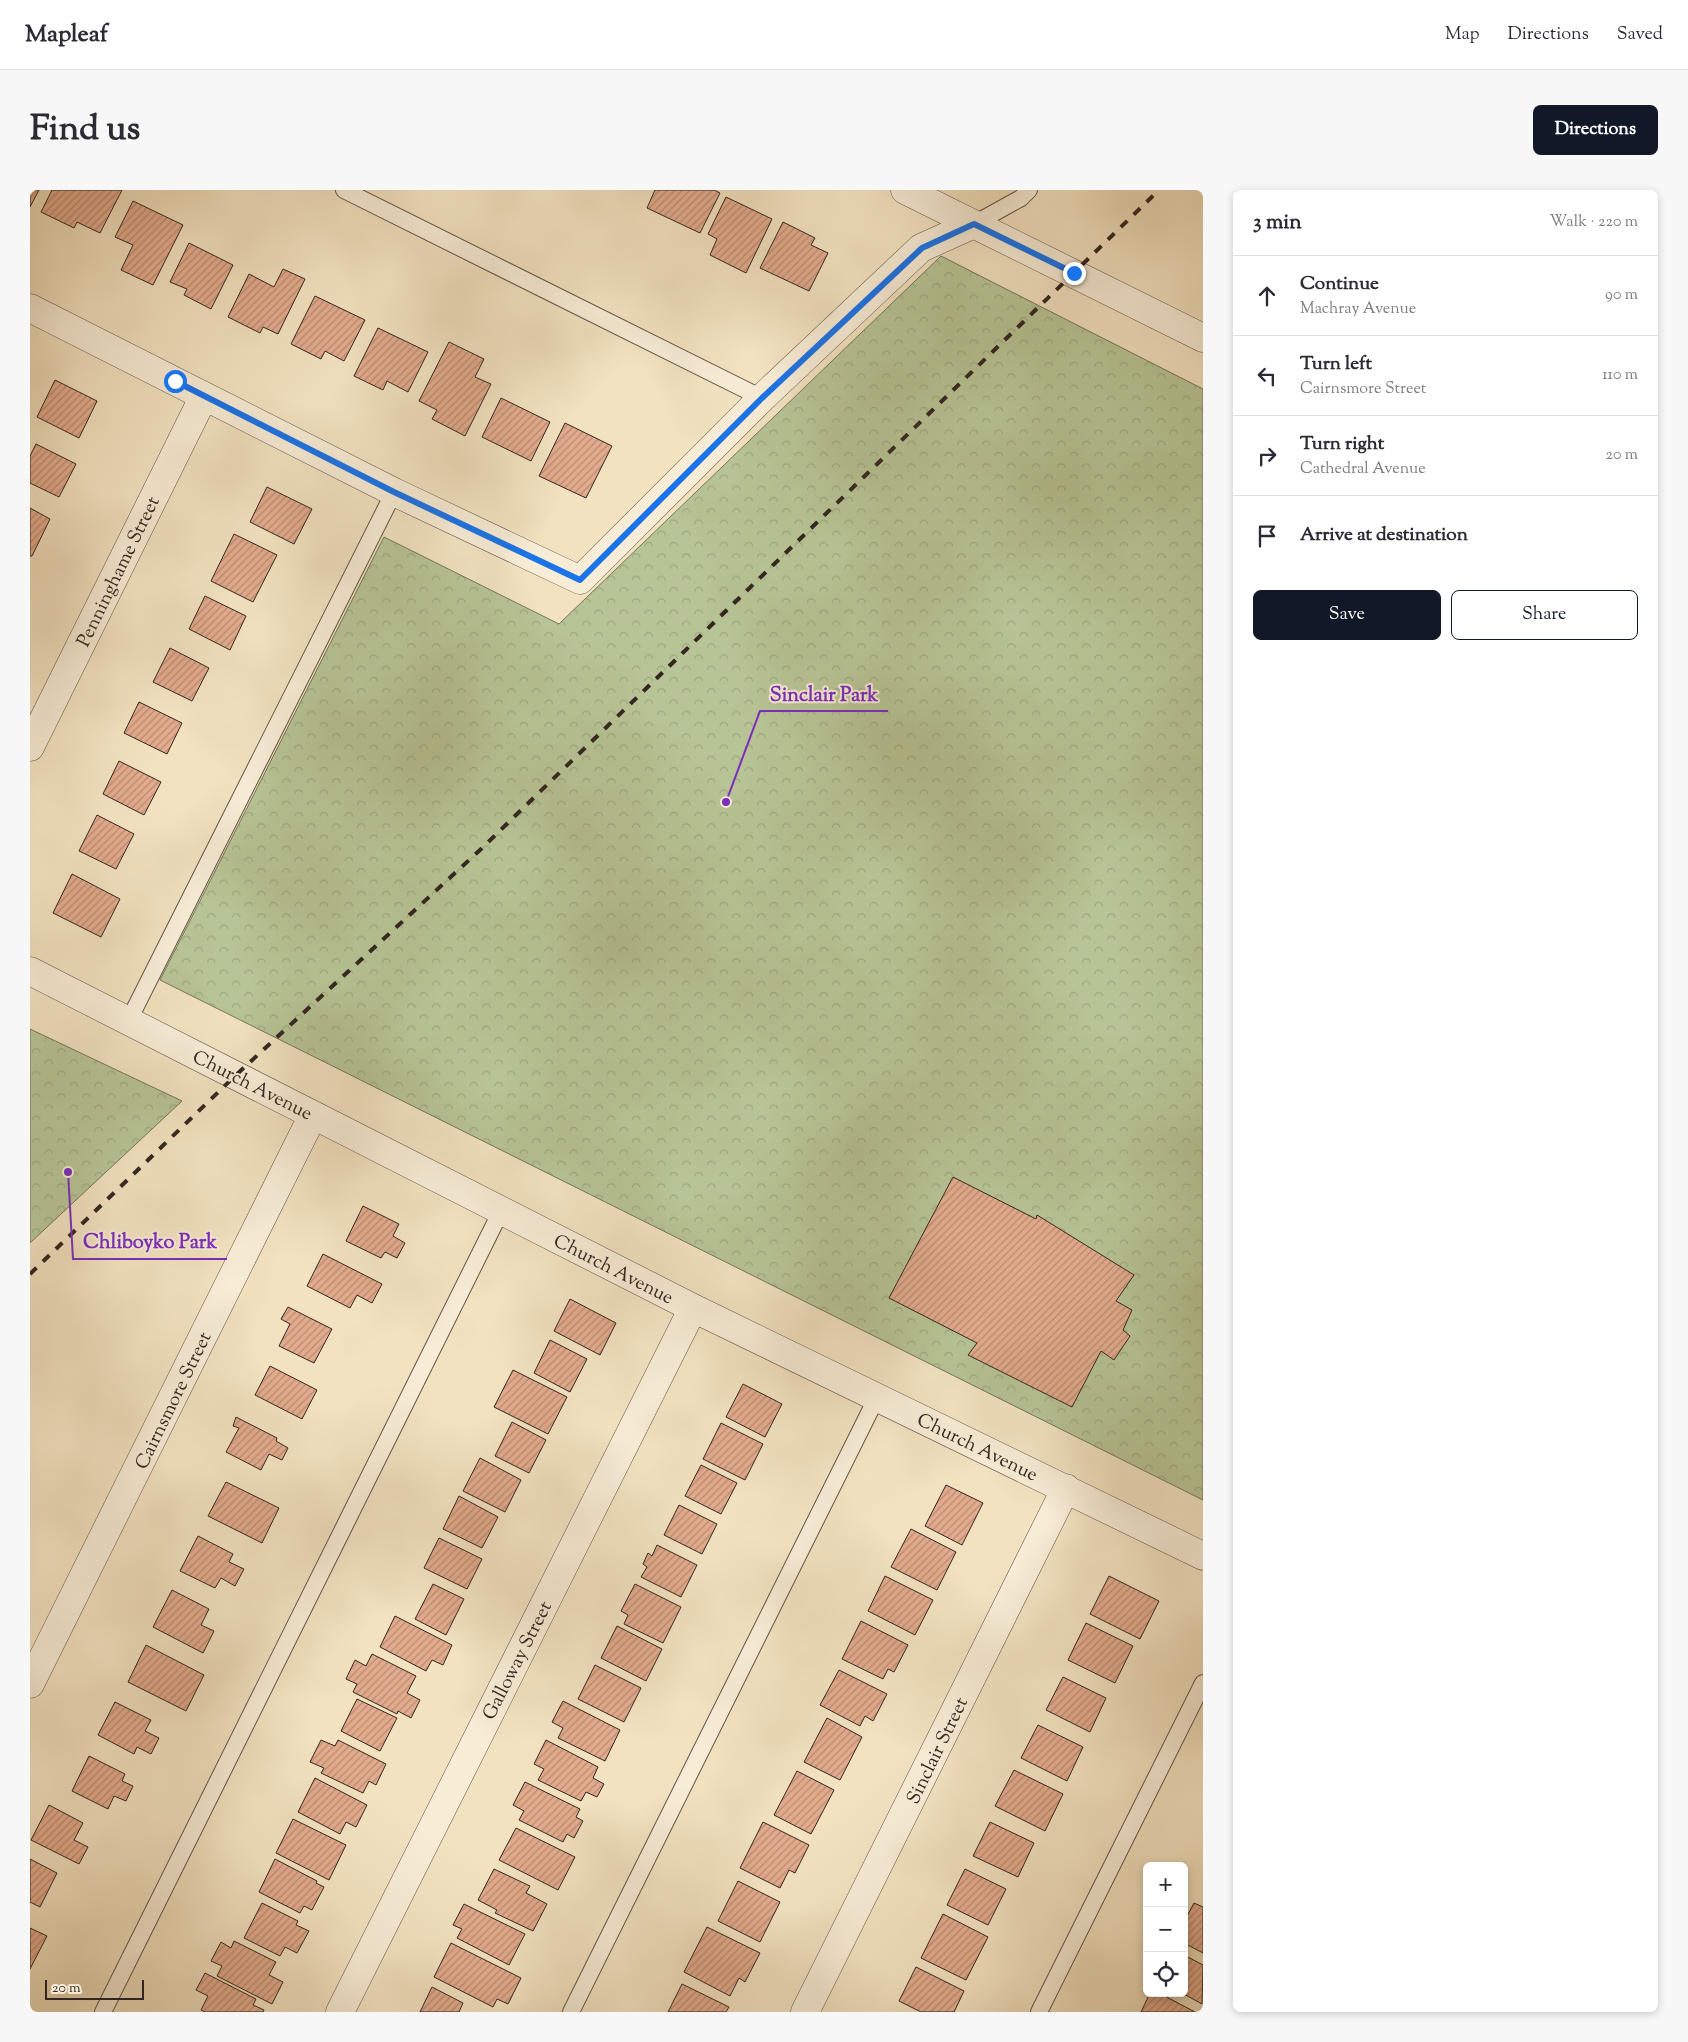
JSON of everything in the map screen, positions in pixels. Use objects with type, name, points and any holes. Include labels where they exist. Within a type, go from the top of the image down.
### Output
[{"type":"street","points":[[905,190],[1203,338]]},
{"type":"street","points":[[30,308],[394,492],[580,580],[762,398],[922,248],[974,224]]},
{"type":"street","name":"Penninghame Street","points":[[30,747],[204,396]]},
{"type":"street","name":"Church Avenue","points":[[30,971],[693,1308],[1203,1556]]},
{"type":"street","name":"Cairnsmore Street","points":[[34,1666],[313,1115]]},
{"type":"street","name":"Galloway Street","points":[[340,2012],[693,1308]]},
{"type":"street","name":"Sinclair Street","points":[[805,2012],[1066,1488]]},
{"type":"lane","points":[[344,190],[762,398]]},
{"type":"lane","points":[[974,224],[1021,198],[1029,190]]},
{"type":"lane","points":[[128,1020],[394,492]]},
{"type":"lane","points":[[103,2012],[501,1211]]},
{"type":"lane","points":[[571,2012],[876,1396]]},
{"type":"lane","points":[[1039,2012],[1203,1683]]},
{"type":"green space","points":[[941,256],[1203,389],[1203,1500],[160,980],[384,537],[559,624]]},
{"type":"green space","points":[[30,1029],[182,1101],[30,1243]]},
{"type":"building","points":[[30,190],[39,190],[30,207]]},
{"type":"building","points":[[52,190],[122,190],[100,233],[77,222],[74,228],[41,212]]},
{"type":"building","points":[[655,190],[714,190],[720,193],[700,233],[647,208]]},
{"type":"building","points":[[726,197],[772,219],[746,273],[710,255],[717,239],[708,234]]},
{"type":"building","points":[[133,201],[183,225],[153,285],[121,270],[133,245],[115,237]]},
{"type":"building","points":[[783,222],[815,238],[811,245],[828,253],[809,291],[760,268]]},
{"type":"building","points":[[189,243],[233,265],[211,309],[184,295],[187,289],[170,282]]},
{"type":"building","points":[[283,269],[305,279],[278,334],[263,327],[260,333],[228,317],[249,274],[274,287]]},
{"type":"building","points":[[315,296],[365,320],[344,361],[325,351],[321,359],[291,344]]},
{"type":"building","points":[[378,328],[428,352],[408,392],[387,381],[383,390],[354,376]]},
{"type":"building","points":[[449,342],[484,359],[475,377],[491,384],[465,436],[432,419],[437,410],[419,401]]},
{"type":"building","points":[[55,380],[97,401],[79,438],[37,417]]},
{"type":"building","points":[[501,398],[550,422],[531,461],[482,437]]},
{"type":"building","points":[[565,423],[612,446],[586,498],[539,476]]},
{"type":"building","points":[[36,444],[76,464],[59,497],[30,483],[30,456]]},
{"type":"building","points":[[267,487],[312,509],[294,544],[250,522]]},
{"type":"building","points":[[30,508],[50,519],[32,556],[30,556]]},
{"type":"building","points":[[234,534],[277,555],[253,602],[211,581]]},
{"type":"building","points":[[205,596],[246,616],[230,650],[189,629]]},
{"type":"building","points":[[170,648],[209,668],[192,701],[153,682]]},
{"type":"building","points":[[139,702],[182,723],[167,754],[124,733]]},
{"type":"building","points":[[119,761],[161,782],[144,815],[103,794]]},
{"type":"building","points":[[97,815],[134,834],[116,869],[79,851]]},
{"type":"building","points":[[72,874],[120,899],[101,937],[53,913]]},
{"type":"building","points":[[953,1177],[1036,1219],[1037,1215],[1134,1275],[1116,1301],[1132,1310],[1123,1330],[1130,1336],[1114,1360],[1101,1351],[1072,1407],[968,1355],[977,1343],[889,1298]]},
{"type":"building","points":[[363,1206],[399,1224],[393,1236],[405,1243],[397,1258],[385,1252],[381,1258],[346,1241]]},
{"type":"building","points":[[323,1254],[382,1284],[372,1303],[357,1295],[350,1308],[307,1286]]},
{"type":"building","points":[[570,1299],[616,1323],[600,1355],[554,1331]]},
{"type":"building","points":[[288,1307],[332,1329],[314,1363],[279,1346],[290,1324],[281,1319]]},
{"type":"building","points":[[550,1340],[587,1359],[570,1392],[534,1373]]},
{"type":"building","points":[[270,1366],[317,1390],[302,1419],[255,1395]]},
{"type":"building","points":[[513,1370],[567,1397],[548,1434],[494,1407]]},
{"type":"building","points":[[743,1384],[782,1404],[765,1437],[726,1417]]},
{"type":"building","points":[[236,1417],[277,1438],[276,1441],[288,1448],[282,1460],[269,1454],[261,1470],[226,1452],[239,1428],[233,1426]]},
{"type":"building","points":[[512,1422],[546,1440],[529,1473],[495,1456]]},
{"type":"building","points":[[721,1423],[763,1444],[745,1480],[703,1459]]},
{"type":"building","points":[[480,1458],[521,1480],[505,1512],[463,1491]]},
{"type":"building","points":[[701,1465],[737,1483],[721,1514],[685,1496]]},
{"type":"building","points":[[226,1482],[279,1508],[262,1543],[208,1516]]},
{"type":"building","points":[[946,1485],[983,1503],[962,1545],[925,1526]]},
{"type":"building","points":[[459,1496],[498,1517],[482,1548],[443,1529]]},
{"type":"building","points":[[679,1505],[717,1524],[702,1554],[664,1535]]},
{"type":"building","points":[[911,1529],[956,1552],[937,1590],[891,1567]]},
{"type":"building","points":[[198,1536],[233,1554],[229,1562],[244,1569],[235,1586],[221,1578],[215,1588],[180,1571]]},
{"type":"building","points":[[439,1538],[482,1559],[467,1589],[424,1568]]},
{"type":"building","points":[[657,1545],[697,1565],[681,1597],[641,1577],[647,1567],[643,1564],[648,1553],[652,1556]]},
{"type":"building","points":[[885,1576],[933,1600],[915,1635],[868,1611]]},
{"type":"building","points":[[1109,1576],[1159,1601],[1140,1639],[1090,1614]]},
{"type":"building","points":[[433,1584],[464,1599],[446,1635],[415,1619]]},
{"type":"building","points":[[635,1584],[681,1607],[663,1643],[624,1624],[628,1615],[621,1611]]},
{"type":"building","points":[[172,1590],[209,1609],[201,1625],[214,1631],[203,1653],[153,1627]]},
{"type":"building","points":[[395,1616],[452,1645],[443,1665],[432,1660],[426,1671],[380,1647]]},
{"type":"building","points":[[861,1621],[908,1645],[894,1672],[888,1669],[883,1679],[842,1659]]},
{"type":"building","points":[[1086,1623],[1133,1646],[1115,1683],[1068,1660]]},
{"type":"building","points":[[617,1626],[662,1649],[646,1681],[601,1658]]},
{"type":"building","points":[[146,1645],[204,1675],[186,1711],[128,1682]]},
{"type":"building","points":[[372,1654],[416,1676],[407,1693],[420,1700],[411,1718],[398,1711],[397,1714],[353,1692],[357,1684],[346,1679],[355,1660],[366,1666]]},
{"type":"building","points":[[595,1665],[641,1688],[624,1722],[578,1699]]},
{"type":"building","points":[[839,1670],[887,1694],[873,1721],[865,1716],[860,1726],[820,1705]]},
{"type":"building","points":[[1063,1677],[1106,1698],[1090,1732],[1046,1710]]},
{"type":"building","points":[[357,1699],[397,1718],[380,1751],[341,1731]]},
{"type":"building","points":[[563,1701],[620,1730],[605,1761],[558,1738],[563,1728],[552,1722]]},
{"type":"building","points":[[115,1702],[151,1720],[145,1731],[159,1738],[151,1754],[137,1747],[134,1754],[98,1735]]},
{"type":"building","points":[[827,1718],[862,1737],[840,1780],[804,1762]]},
{"type":"building","points":[[1038,1725],[1083,1747],[1067,1781],[1021,1758]]},
{"type":"building","points":[[321,1740],[335,1746],[338,1740],[386,1764],[376,1785],[369,1781],[363,1793],[321,1773],[324,1768],[310,1762]]},
{"type":"building","points":[[546,1740],[598,1767],[593,1778],[604,1784],[597,1797],[586,1792],[581,1801],[538,1780],[544,1769],[534,1764]]},
{"type":"building","points":[[89,1756],[125,1774],[122,1781],[133,1786],[126,1801],[114,1796],[108,1809],[72,1791]]},
{"type":"building","points":[[1014,1770],[1063,1794],[1045,1831],[995,1806]]},
{"type":"building","points":[[797,1771],[834,1790],[811,1834],[774,1815]]},
{"type":"building","points":[[315,1778],[367,1805],[356,1827],[346,1822],[340,1834],[298,1812]]},
{"type":"building","points":[[525,1782],[580,1809],[576,1817],[583,1821],[574,1838],[567,1834],[563,1842],[519,1820],[524,1811],[513,1805]]},
{"type":"building","points":[[49,1805],[83,1823],[74,1840],[88,1847],[79,1864],[31,1840]]},
{"type":"building","points":[[293,1819],[346,1845],[329,1880],[276,1853]]},
{"type":"building","points":[[763,1822],[809,1845],[795,1873],[789,1870],[780,1888],[740,1868]]},
{"type":"building","points":[[990,1822],[1034,1843],[1018,1877],[973,1856]]},
{"type":"building","points":[[516,1828],[575,1857],[558,1890],[499,1860]]},
{"type":"building","points":[[30,1859],[57,1873],[40,1907],[30,1902]]},
{"type":"building","points":[[275,1859],[317,1881],[316,1883],[324,1887],[312,1910],[304,1906],[300,1913],[259,1892]]},
{"type":"building","points":[[494,1869],[530,1886],[526,1893],[547,1904],[533,1931],[495,1913],[497,1910],[478,1900]]},
{"type":"building","points":[[965,1869],[1006,1889],[988,1925],[947,1905]]},
{"type":"building","points":[[738,1881],[780,1902],[760,1942],[718,1921]]},
{"type":"building","points":[[262,1903],[298,1921],[296,1925],[309,1931],[297,1953],[285,1947],[280,1956],[244,1938]]},
{"type":"building","points":[[1194,1903],[1203,1907],[1203,1953],[1188,1945],[1188,1914]]},
{"type":"building","points":[[464,1904],[525,1934],[509,1965],[457,1938],[462,1929],[453,1925]]},
{"type":"building","points":[[943,1914],[988,1937],[966,1980],[921,1958]]},
{"type":"building","points":[[707,1927],[760,1953],[745,1982],[739,1978],[730,1996],[684,1972]]},
{"type":"building","points":[[30,1928],[47,1936],[30,1969]]},
{"type":"building","points":[[234,1941],[276,1962],[269,1975],[283,1982],[272,2004],[217,1976],[222,1966],[211,1961],[221,1942],[231,1948]]},
{"type":"building","points":[[451,1943],[521,1978],[508,2004],[497,1999],[493,2007],[434,1977]]},
{"type":"building","points":[[1188,1957],[1203,1965],[1202,2004],[1188,1996]]},
{"type":"building","points":[[916,1967],[964,1991],[954,2012],[921,2012],[899,2001]]},
{"type":"building","points":[[205,1973],[256,1999],[253,2005],[264,2010],[263,2012],[205,2012],[201,2010],[208,1996],[196,1990]]},
{"type":"building","points":[[682,1984],[729,2007],[726,2012],[668,2012]]},
{"type":"building","points":[[432,1987],[463,2003],[459,2012],[420,2012]]},
{"type":"building","points":[[1148,1997],[1167,1997],[1195,2012],[1141,2012]]},
{"type":"railway","points":[[30,1274],[236,1075],[480,850],[1159,190]]},
{"type":"place","name":"Sinclair Park","points":[[726,802]]},
{"type":"place","name":"Chliboyko Park","points":[[68,1172]]},
{"type":"route","points":[[175,381],[394,492],[580,580],[762,398],[922,248],[974,224],[1074,273]]}]
